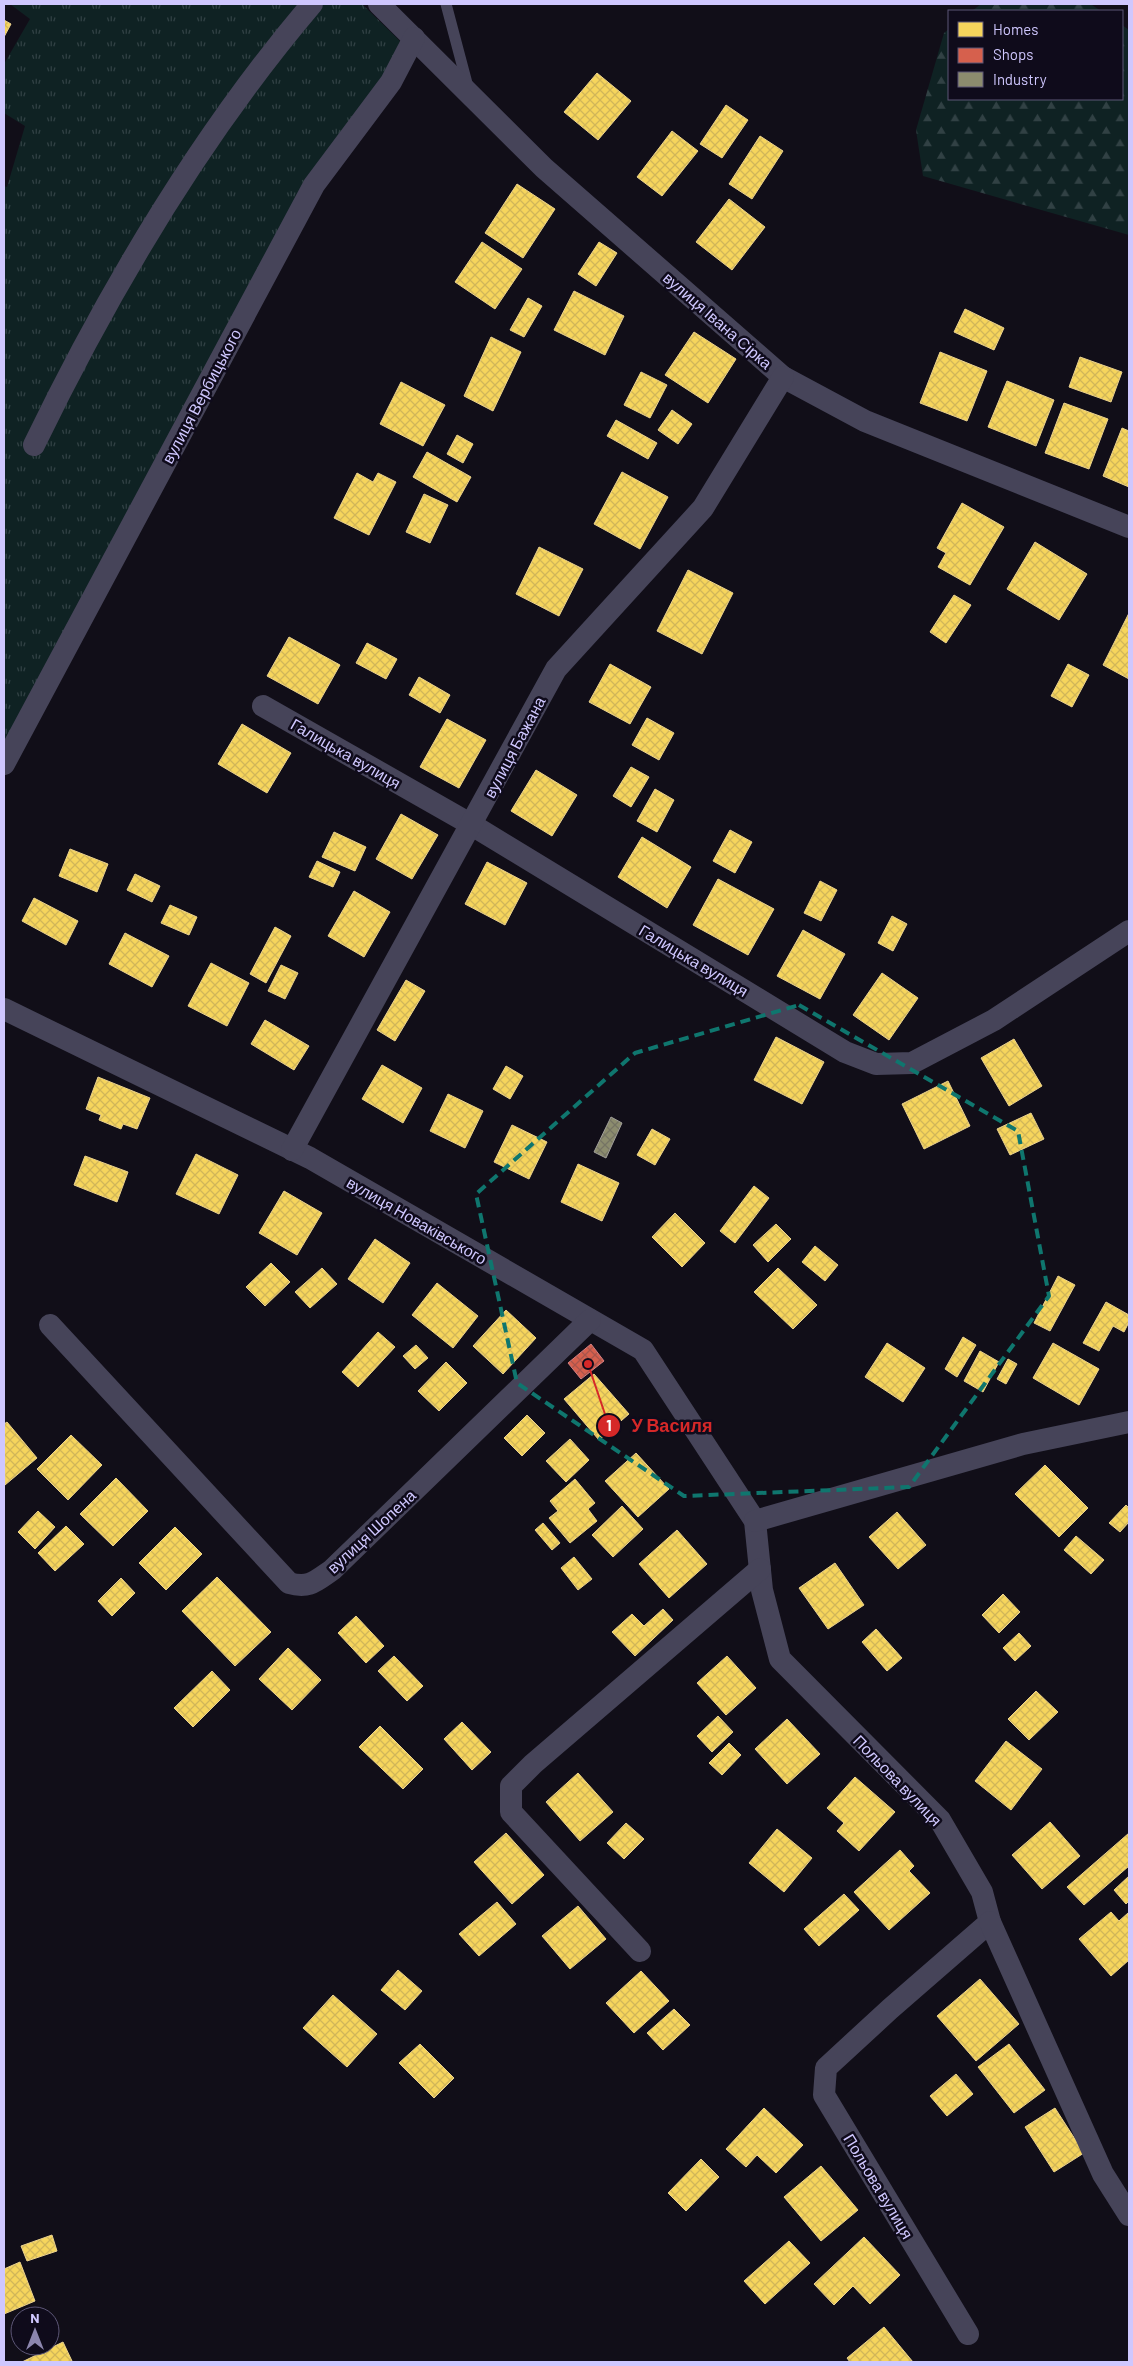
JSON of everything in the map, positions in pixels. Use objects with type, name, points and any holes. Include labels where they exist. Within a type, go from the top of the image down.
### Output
[{"type":"street","points":[[34,445],[100,316],[173,192],[256,74],[312,4]]},
{"type":"street","name":"вулиця Івана Сірка","points":[[379,4],[544,168],[783,377],[865,421],[1129,527]]},
{"type":"street","name":"вулиця Вербицького","points":[[4,764],[314,185],[390,82],[414,38]]},
{"type":"street","name":"вулиця Бажана","points":[[292,1150],[556,669],[703,508],[783,377]]},
{"type":"street","name":"Галицька вулиця","points":[[263,706],[472,825],[845,1052],[876,1064],[912,1063],[994,1020],[1129,931]]},
{"type":"street","name":"вулиця Новаківського","points":[[4,1009],[292,1150],[643,1350],[756,1521]]},
{"type":"street","name":"вулиця Шопена","points":[[50,1325],[289,1583],[301,1586],[314,1583],[332,1570],[590,1320]]},
{"type":"street","points":[[756,1521],[1023,1444],[1129,1422]]},
{"type":"street","name":"Польова вулиця","points":[[756,1521],[762,1590],[780,1659],[940,1820],[982,1892],[990,1922],[890,2009],[826,2068],[824,2095],[968,2334]]},
{"type":"street","points":[[640,1951],[511,1812],[511,1786],[533,1764],[760,1569]]},
{"type":"street","points":[[990,1922],[1104,2174],[1129,2215]]},
{"type":"lane","points":[[446,4],[469,92]]},
{"type":"highlighted area","points":[[799,1005],[1018,1131],[1049,1296],[909,1487],[684,1496],[517,1383],[476,1194],[635,1053]]},
{"type":"green space","points":[[10,4],[362,4],[402,43],[4,764],[4,186],[7,187],[25,126],[4,113],[4,64],[30,19]]},
{"type":"green space","points":[[981,4],[1092,5],[1100,10],[973,10]]},
{"type":"green space","points":[[1123,26],[1129,30],[1129,235],[923,176],[916,130],[944,33],[948,30],[948,100],[1123,100]]},
{"type":"building: Homes","points":[[4,20],[11,24],[4,37]]},
{"type":"building: Homes","points":[[597,73],[631,101],[598,140],[564,112]]},
{"type":"building: Homes","points":[[726,105],[748,120],[722,158],[700,144]]},
{"type":"building: Homes","points":[[672,131],[698,151],[662,196],[637,177]]},
{"type":"building: Homes","points":[[760,136],[783,151],[752,199],[729,184]]},
{"type":"building: Homes","points":[[517,184],[555,209],[523,258],[485,233]]},
{"type":"building: Homes","points":[[729,199],[765,227],[732,270],[696,242]]},
{"type":"building: Homes","points":[[482,242],[522,269],[495,309],[455,282]]},
{"type":"building: Homes","points":[[599,242],[617,253],[596,286],[578,274]]},
{"type":"building: Homes","points":[[574,291],[624,316],[605,355],[554,330]]},
{"type":"building: Homes","points":[[528,298],[542,306],[524,337],[510,330]]},
{"type":"building: Homes","points":[[965,309],[1004,328],[994,350],[954,332]]},
{"type":"building: Homes","points":[[694,332],[736,359],[708,403],[665,375]]},
{"type":"building: Homes","points":[[491,337],[521,352],[493,411],[464,396]]},
{"type":"building: Homes","points":[[940,352],[987,371],[967,421],[920,403]]},
{"type":"building: Homes","points":[[1080,357],[1122,372],[1111,402],[1069,387]]},
{"type":"building: Homes","points":[[641,372],[667,385],[650,418],[624,405]]},
{"type":"building: Homes","points":[[1007,381],[1054,400],[1036,446],[988,427]]},
{"type":"building: Homes","points":[[401,382],[445,405],[423,446],[380,424]]},
{"type":"building: Homes","points":[[1064,403],[1108,419],[1089,469],[1045,453]]},
{"type":"building: Homes","points":[[672,410],[692,424],[678,444],[658,430]]},
{"type":"building: Homes","points":[[616,420],[657,443],[648,459],[607,436]]},
{"type":"building: Homes","points":[[1122,428],[1129,431],[1129,487],[1103,476]]},
{"type":"building: Homes","points":[[457,435],[473,444],[463,463],[447,454]]},
{"type":"building: Homes","points":[[427,452],[471,477],[457,502],[413,477]]},
{"type":"building: Homes","points":[[622,472],[668,497],[640,549],[594,524]]},
{"type":"building: Homes","points":[[357,473],[373,482],[378,473],[396,482],[369,535],[334,518]]},
{"type":"building: Homes","points":[[424,494],[448,505],[430,543],[406,532]]},
{"type":"building: Homes","points":[[962,503],[1004,527],[970,585],[938,567],[946,553],[937,548]]},
{"type":"building: Homes","points":[[1035,542],[1087,574],[1059,620],[1007,589]]},
{"type":"building: Homes","points":[[539,547],[583,569],[559,616],[516,594]]},
{"type":"building: Homes","points":[[688,570],[733,593],[702,654],[657,631]]},
{"type":"building: Homes","points":[[954,595],[971,605],[946,643],[930,632]]},
{"type":"building: Homes","points":[[1129,613],[1129,679],[1103,665]]},
{"type":"building: Homes","points":[[289,637],[340,665],[318,704],[267,676]]},
{"type":"building: Homes","points":[[367,643],[397,659],[386,679],[356,663]]},
{"type":"building: Homes","points":[[610,664],[651,687],[630,724],[589,702]]},
{"type":"building: Homes","points":[[1068,664],[1089,675],[1072,707],[1051,696]]},
{"type":"building: Homes","points":[[419,677],[450,695],[440,713],[409,695]]},
{"type":"building: Homes","points":[[647,718],[674,733],[659,760],[632,745]]},
{"type":"building: Homes","points":[[447,719],[486,740],[459,788],[420,767]]},
{"type":"building: Homes","points":[[242,724],[291,753],[267,793],[218,764]]},
{"type":"building: Homes","points":[[631,767],[649,777],[631,807],[613,796]]},
{"type":"building: Homes","points":[[536,770],[577,795],[552,836],[511,811]]},
{"type":"building: Homes","points":[[655,789],[674,800],[657,832],[637,821]]},
{"type":"building: Homes","points":[[401,814],[438,835],[412,879],[376,859]]},
{"type":"building: Homes","points":[[730,830],[752,842],[735,873],[713,861]]},
{"type":"building: Homes","points":[[334,832],[366,847],[355,871],[322,857]]},
{"type":"building: Homes","points":[[642,837],[691,867],[667,908],[618,877]]},
{"type":"building: Homes","points":[[70,849],[108,864],[97,892],[59,876]]},
{"type":"building: Homes","points":[[317,861],[340,872],[333,887],[309,877]]},
{"type":"building: Homes","points":[[487,862],[527,883],[505,925],[465,904]]},
{"type":"building: Homes","points":[[135,874],[160,886],[152,902],[127,890]]},
{"type":"building: Homes","points":[[718,879],[774,909],[748,955],[693,925]]},
{"type":"building: Homes","points":[[820,881],[837,890],[821,921],[804,913]]},
{"type":"building: Homes","points":[[354,891],[390,912],[364,957],[328,936]]},
{"type":"building: Homes","points":[[34,898],[78,921],[66,945],[22,921]]},
{"type":"building: Homes","points":[[170,905],[197,917],[189,935],[161,923]]},
{"type":"building: Homes","points":[[892,916],[907,924],[893,951],[878,943]]},
{"type":"building: Homes","points":[[275,927],[291,936],[266,983],[250,974]]},
{"type":"building: Homes","points":[[803,930],[845,954],[820,999],[777,976]]},
{"type":"building: Homes","points":[[125,933],[169,956],[152,987],[109,964]]},
{"type":"building: Homes","points":[[211,963],[249,983],[227,1026],[188,1006]]},
{"type":"building: Homes","points":[[281,965],[298,973],[285,999],[268,991]]},
{"type":"building: Homes","points":[[882,973],[918,998],[889,1040],[853,1015]]},
{"type":"building: Homes","points":[[406,980],[425,991],[395,1041],[377,1030]]},
{"type":"building: Homes","points":[[265,1020],[309,1046],[294,1070],[251,1044]]},
{"type":"building: Homes","points":[[776,1037],[824,1062],[802,1104],[754,1080]]},
{"type":"building: Homes","points":[[1014,1039],[1042,1086],[1009,1106],[981,1058]]},
{"type":"building: Homes","points":[[382,1065],[422,1088],[403,1123],[362,1099]]},
{"type":"building: Homes","points":[[506,1066],[523,1076],[510,1099],[493,1089]]},
{"type":"building: Homes","points":[[98,1077],[150,1098],[137,1129],[123,1124],[121,1129],[99,1120],[101,1115],[86,1109]]},
{"type":"building: Homes","points":[[948,1081],[970,1126],[924,1149],[902,1104]]},
{"type":"building: Homes","points":[[448,1094],[483,1111],[465,1148],[430,1131]]},
{"type":"building: Homes","points":[[1031,1113],[1044,1139],[1010,1155],[997,1129]]},
{"type":"building: Homes","points":[[512,1125],[547,1142],[529,1179],[494,1162]]},
{"type":"building: Homes","points":[[652,1129],[670,1139],[655,1165],[637,1155]]},
{"type":"building: Homes","points":[[196,1154],[238,1175],[219,1214],[176,1194]]},
{"type":"building: Homes","points":[[85,1156],[128,1172],[117,1202],[74,1185]]},
{"type":"building: Homes","points":[[578,1164],[619,1183],[602,1221],[561,1202]]},
{"type":"building: Homes","points":[[754,1186],[769,1198],[735,1243],[720,1231]]},
{"type":"building: Homes","points":[[284,1191],[322,1213],[297,1255],[259,1233]]},
{"type":"building: Homes","points":[[675,1213],[705,1243],[682,1267],[652,1237]]},
{"type":"building: Homes","points":[[776,1224],[791,1239],[768,1262],[753,1245]]},
{"type":"building: Homes","points":[[375,1239],[410,1263],[383,1303],[348,1279]]},
{"type":"building: Homes","points":[[815,1246],[838,1265],[825,1281],[802,1262]]},
{"type":"building: Homes","points":[[271,1263],[290,1282],[265,1306],[246,1287]]},
{"type":"building: Homes","points":[[322,1268],[337,1284],[310,1308],[295,1292]]},
{"type":"building: Homes","points":[[778,1268],[817,1305],[793,1329],[754,1292]]},
{"type":"building: Homes","points":[[1058,1276],[1075,1285],[1050,1331],[1034,1323]]},
{"type":"building: Homes","points":[[437,1283],[478,1316],[453,1348],[412,1315]]},
{"type":"building: Homes","points":[[1106,1302],[1129,1315],[1129,1322],[1124,1332],[1113,1326],[1099,1351],[1083,1343]]},
{"type":"building: Homes","points":[[506,1310],[536,1338],[503,1374],[473,1346]]},
{"type":"building: Homes","points":[[378,1332],[395,1347],[358,1387],[342,1372]]},
{"type":"building: Homes","points":[[963,1337],[976,1345],[957,1377],[945,1369]]},
{"type":"building: Homes","points":[[887,1343],[925,1368],[903,1402],[865,1377]]},
{"type":"building: Homes","points":[[1053,1343],[1099,1369],[1079,1405],[1033,1378]]},
{"type":"building: Homes","points":[[416,1345],[428,1358],[415,1369],[403,1356]]},
{"type":"building: Homes","points":[[980,1351],[999,1362],[983,1392],[964,1381]]},
{"type":"building: Homes","points":[[1008,1359],[1017,1364],[1006,1384],[997,1379]]},
{"type":"building: Homes","points":[[446,1362],[467,1383],[439,1411],[418,1391]]},
{"type":"building: Homes","points":[[594,1374],[629,1414],[599,1440],[564,1399]]},
{"type":"building: Homes","points":[[527,1415],[545,1433],[522,1456],[504,1438]]},
{"type":"building: Homes","points":[[7,1422],[37,1458],[5,1485],[4,1424]]},
{"type":"building: Homes","points":[[71,1435],[102,1465],[68,1500],[37,1469]]},
{"type":"building: Homes","points":[[570,1439],[589,1460],[566,1482],[546,1461]]},
{"type":"building: Homes","points":[[636,1453],[669,1489],[638,1517],[605,1481]]},
{"type":"building: Homes","points":[[1045,1465],[1088,1508],[1059,1537],[1015,1494]]},
{"type":"building: Homes","points":[[116,1478],[148,1511],[113,1546],[80,1514]]},
{"type":"building: Homes","points":[[575,1479],[595,1503],[588,1509],[597,1521],[570,1543],[549,1518],[558,1511],[550,1501]]},
{"type":"building: Homes","points":[[1126,1505],[1129,1508],[1129,1522],[1120,1532],[1109,1523]]},
{"type":"building: Homes","points":[[622,1506],[643,1529],[613,1557],[592,1535]]},
{"type":"building: Homes","points":[[38,1511],[55,1527],[35,1549],[18,1532]]},
{"type":"building: Homes","points":[[897,1512],[926,1545],[898,1569],[869,1537]]},
{"type":"building: Homes","points":[[543,1523],[560,1543],[552,1550],[535,1530]]},
{"type":"building: Homes","points":[[66,1526],[84,1544],[55,1571],[38,1553]]},
{"type":"building: Homes","points":[[175,1527],[202,1554],[166,1590],[139,1563]]},
{"type":"building: Homes","points":[[677,1530],[707,1564],[669,1598],[639,1564]]},
{"type":"building: Homes","points":[[1076,1536],[1104,1560],[1091,1574],[1064,1550]]},
{"type":"building: Homes","points":[[574,1557],[592,1579],[578,1590],[561,1568]]},
{"type":"building: Homes","points":[[835,1563],[864,1605],[828,1629],[799,1588]]},
{"type":"building: Homes","points":[[217,1577],[271,1632],[235,1666],[182,1611]]},
{"type":"building: Homes","points":[[121,1578],[135,1593],[112,1616],[98,1601]]},
{"type":"building: Homes","points":[[1003,1594],[1020,1612],[999,1633],[982,1615]]},
{"type":"building: Homes","points":[[663,1609],[673,1620],[635,1656],[612,1632],[632,1614],[644,1626]]},
{"type":"building: Homes","points":[[356,1616],[384,1646],[366,1663],[338,1633]]},
{"type":"building: Homes","points":[[876,1629],[902,1658],[887,1671],[862,1642]]},
{"type":"building: Homes","points":[[1019,1633],[1031,1646],[1015,1661],[1003,1648]]},
{"type":"building: Homes","points":[[288,1648],[321,1680],[292,1710],[259,1679]]},
{"type":"building: Homes","points":[[394,1656],[423,1686],[407,1701],[378,1671]]},
{"type":"building: Homes","points":[[727,1656],[756,1688],[726,1715],[697,1683]]},
{"type":"building: Homes","points":[[212,1671],[230,1690],[193,1727],[174,1708]]},
{"type":"building: Homes","points":[[1036,1691],[1058,1712],[1029,1740],[1008,1719]]},
{"type":"building: Homes","points":[[718,1716],[733,1732],[712,1752],[697,1736]]},
{"type":"building: Homes","points":[[787,1719],[820,1754],[787,1784],[755,1749]]},
{"type":"building: Homes","points":[[462,1722],[491,1752],[472,1770],[444,1739]]},
{"type":"building: Homes","points":[[380,1726],[423,1769],[403,1789],[359,1747]]},
{"type":"building: Homes","points":[[1006,1741],[1042,1769],[1011,1810],[975,1781]]},
{"type":"building: Homes","points":[[729,1743],[741,1755],[722,1775],[709,1763]]},
{"type":"building: Homes","points":[[578,1773],[613,1812],[580,1841],[546,1802]]},
{"type":"building: Homes","points":[[855,1777],[895,1812],[859,1851],[837,1831],[844,1823],[827,1808]]},
{"type":"building: Homes","points":[[1050,1822],[1080,1856],[1042,1889],[1012,1855]]},
{"type":"building: Homes","points":[[626,1823],[644,1839],[624,1859],[607,1843]]},
{"type":"building: Homes","points":[[777,1829],[812,1858],[784,1892],[749,1863]]},
{"type":"building: Homes","points":[[506,1833],[544,1875],[512,1904],[474,1862]]},
{"type":"building: Homes","points":[[1129,1833],[1129,1866],[1084,1905],[1067,1887]]},
{"type":"building: Homes","points":[[900,1850],[914,1866],[909,1871],[930,1893],[889,1930],[854,1892]]},
{"type":"building: Homes","points":[[1129,1876],[1129,1901],[1126,1904],[1114,1890]]},
{"type":"building: Homes","points":[[844,1894],[859,1910],[819,1946],[804,1929]]},
{"type":"building: Homes","points":[[497,1902],[516,1924],[479,1956],[459,1934]]},
{"type":"building: Homes","points":[[578,1906],[606,1939],[570,1969],[542,1936]]},
{"type":"building: Homes","points":[[1111,1912],[1119,1921],[1129,1914],[1129,1960],[1111,1976],[1079,1939]]},
{"type":"building: Homes","points":[[398,1970],[422,1991],[405,2010],[381,1990]]},
{"type":"building: Homes","points":[[641,1971],[669,2001],[634,2033],[606,2003]]},
{"type":"building: Homes","points":[[980,1979],[1019,2024],[976,2061],[937,2016]]},
{"type":"building: Homes","points":[[333,1995],[377,2034],[347,2067],[303,2028]]},
{"type":"building: Homes","points":[[674,2009],[690,2025],[663,2050],[647,2033]]},
{"type":"building: Homes","points":[[420,2044],[454,2078],[434,2098],[399,2063]]},
{"type":"building: Homes","points":[[1009,2044],[1045,2090],[1014,2113],[978,2067]]},
{"type":"building: Homes","points":[[956,2074],[973,2094],[947,2116],[930,2096]]},
{"type":"building: Homes","points":[[764,2108],[803,2145],[776,2173],[757,2155],[746,2167],[726,2149]]},
{"type":"building: Homes","points":[[1055,2108],[1084,2153],[1054,2172],[1025,2127]]},
{"type":"building: Homes","points":[[701,2159],[719,2177],[686,2211],[668,2193]]},
{"type":"building: Homes","points":[[821,2166],[858,2210],[821,2241],[784,2197]]},
{"type":"building: Homes","points":[[52,2235],[57,2251],[27,2261],[21,2246]]},
{"type":"building: Homes","points":[[864,2237],[900,2275],[870,2304],[853,2286],[834,2305],[814,2284]]},
{"type":"building: Homes","points":[[789,2241],[810,2263],[765,2304],[744,2281]]},
{"type":"building: Homes","points":[[20,2262],[35,2301],[23,2306],[10,2306],[10,2311],[4,2314],[4,2269]]},
{"type":"building: Homes","points":[[884,2327],[913,2362],[850,2362],[847,2358]]},
{"type":"building: Homes","points":[[63,2342],[72,2361],[22,2362],[34,2356],[60,2356],[60,2343]]},
{"type":"building: Shops","points":[[591,1344],[604,1361],[581,1379],[568,1363]]},
{"type":"building: Industry","points":[[611,1117],[622,1123],[606,1158],[594,1152]]},
{"type":"place","name":"У Василя","points":[[588,1364]]}]
